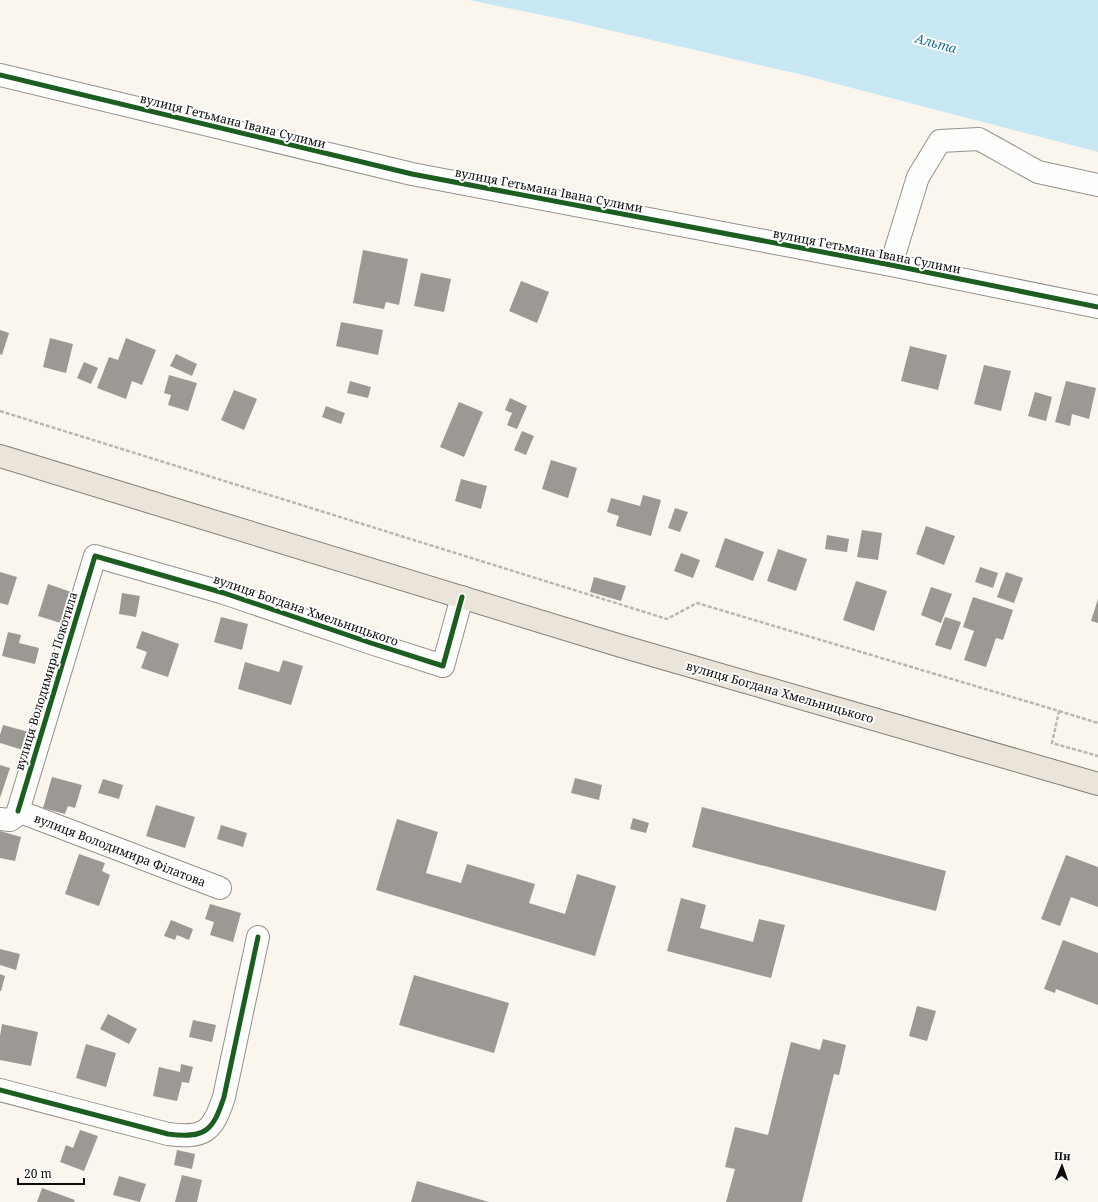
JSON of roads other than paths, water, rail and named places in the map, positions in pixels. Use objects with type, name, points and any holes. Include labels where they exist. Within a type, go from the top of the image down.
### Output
[{"type":"main road","name":"вулиця Богдана Хмельницького","points":[[0,456],[621,646],[1098,784]]},
{"type":"street","name":"вулиця Гетьмана Івана Сулими","points":[[0,75],[412,174],[891,265],[1098,307]]},
{"type":"street","points":[[891,265],[918,177],[940,141],[979,139],[1038,172],[1098,185]]},
{"type":"street","name":"вулиця Богдана Хмельницького","points":[[95,556],[224,593],[370,643],[443,666],[462,597]]},
{"type":"street","name":"вулиця Володимира Покотила","points":[[9,815],[95,556]]},
{"type":"street","name":"вулиця Володимира Філатова","points":[[9,815],[220,888]]},
{"type":"street","points":[[0,1090],[168,1134],[191,1136],[203,1132],[215,1120],[224,1097],[258,937]]},
{"type":"water","name":"Альта","points":[[469,0],[1098,0],[1098,152],[799,74],[557,18]]}]
